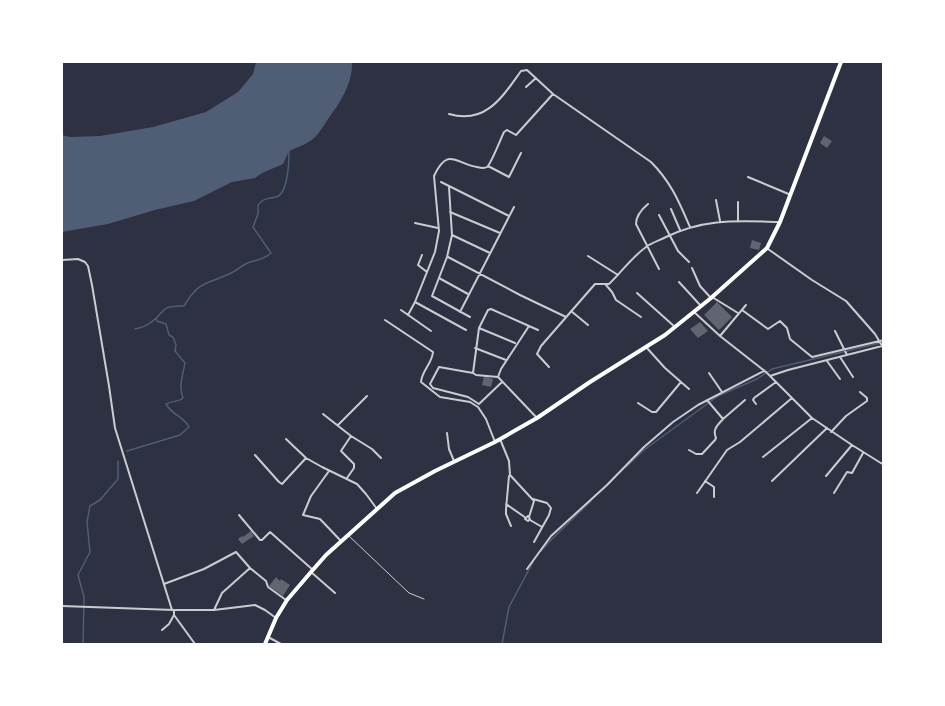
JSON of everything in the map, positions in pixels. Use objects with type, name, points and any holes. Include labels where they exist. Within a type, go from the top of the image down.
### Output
[{"type":"main road","points":[[265,645],[276,618],[287,600],[326,555],[395,494],[537,418],[590,381],[646,347],[712,298],[767,248],[791,195],[841,62]]},
{"type":"street","points":[[449,114],[466,116],[484,112],[510,87],[523,70],[527,70],[553,94],[651,162],[663,175],[680,202],[690,227]]},
{"type":"street","points":[[526,87],[536,78]]},
{"type":"street","points":[[408,315],[435,252],[438,228],[434,176],[442,162],[449,158],[473,167],[488,166],[504,132],[507,130],[516,135],[553,94]]},
{"type":"street","points":[[488,166],[509,177],[521,153]]},
{"type":"street","points":[[748,177],[791,195]]},
{"type":"street","points":[[441,182],[509,216]]},
{"type":"street","points":[[449,187],[452,235],[447,257],[432,294],[433,298],[470,317]]},
{"type":"street","points":[[716,200],[720,221]]},
{"type":"street","points":[[738,202],[738,221]]},
{"type":"street","points":[[648,204],[638,214],[636,222],[659,269]]},
{"type":"street","points":[[460,312],[514,207]]},
{"type":"street","points":[[671,209],[680,230]]},
{"type":"street","points":[[450,212],[500,233]]},
{"type":"street","points":[[659,215],[668,236],[689,262]]},
{"type":"street","points":[[549,367],[537,354],[538,350],[595,284],[609,285],[648,245],[680,230],[720,221],[780,222]]},
{"type":"street","points":[[415,223],[438,228]]},
{"type":"street","points":[[452,235],[490,253]]},
{"type":"street","points":[[767,248],[846,301],[882,344]]},
{"type":"street","points":[[422,255],[418,266],[427,272]]},
{"type":"street","points":[[588,256],[618,275]]},
{"type":"street","points":[[447,257],[566,317]]},
{"type":"street","points":[[62,260],[78,259],[88,266],[119,444],[174,615],[195,645]]},
{"type":"street","points":[[692,268],[700,286],[712,298],[739,313]]},
{"type":"street","points":[[439,278],[469,294]]},
{"type":"street","points":[[679,282],[701,306]]},
{"type":"street","points":[[606,285],[616,300],[641,317]]},
{"type":"street","points":[[637,293],[675,327]]},
{"type":"street","points":[[415,302],[466,330]]},
{"type":"street","points":[[720,336],[746,305]]},
{"type":"street","points":[[473,373],[479,328],[490,309],[538,330]]},
{"type":"street","points":[[401,310],[431,331]]},
{"type":"street","points":[[742,310],[768,329],[780,321],[787,328],[790,339],[812,357],[846,353],[882,344]]},
{"type":"street","points":[[571,311],[588,325]]},
{"type":"street","points":[[694,312],[720,336],[765,371],[812,418],[884,465]]},
{"type":"street","points":[[385,320],[433,352],[422,374],[421,382],[440,398],[474,404],[483,414],[495,442]]},
{"type":"street","points":[[498,377],[528,326]]},
{"type":"street","points":[[479,328],[517,343]]},
{"type":"street","points":[[835,331],[846,353]]},
{"type":"street","points":[[770,376],[882,344]]},
{"type":"street","points":[[646,347],[689,389]]},
{"type":"street","points":[[475,348],[506,360]]},
{"type":"street","points":[[840,357],[853,377]]},
{"type":"street","points":[[827,361],[840,379]]},
{"type":"street","points":[[502,382],[479,404],[468,397],[433,387],[430,384],[439,367],[498,377],[537,418]]},
{"type":"street","points":[[527,569],[552,536],[641,449],[673,423],[722,392],[765,371]]},
{"type":"street","points":[[709,373],[722,392]]},
{"type":"street","points":[[638,402],[652,412],[656,412],[681,382]]},
{"type":"street","points":[[756,404],[754,398],[776,382]]},
{"type":"street","points":[[831,432],[846,416],[867,401],[867,398],[860,392]]},
{"type":"street","points":[[338,425],[367,396]]},
{"type":"street","points":[[696,493],[730,447],[740,442],[792,398]]},
{"type":"street","points":[[689,450],[702,454],[715,440],[714,431],[723,418],[745,400]]},
{"type":"street","points":[[708,402],[723,418]]},
{"type":"street","points":[[323,414],[381,458]]},
{"type":"street","points":[[764,457],[812,418]]},
{"type":"street","points":[[772,481],[827,428]]},
{"type":"street","points":[[447,433],[449,449],[454,461]]},
{"type":"street","points":[[347,478],[354,464],[341,451],[351,436]]},
{"type":"street","points":[[286,439],[306,458],[347,478],[362,489],[377,509]]},
{"type":"street","points":[[500,439],[509,461],[506,514],[511,526]]},
{"type":"street","points":[[826,476],[852,446]]},
{"type":"street","points":[[834,493],[847,472],[852,472],[863,453]]},
{"type":"street","points":[[255,455],[282,484],[306,458]]},
{"type":"street","points":[[329,471],[311,496],[303,515],[320,519],[341,542]]},
{"type":"street","points":[[510,475],[533,499],[550,506],[549,516],[534,542]]},
{"type":"street","points":[[705,481],[714,487],[714,497]]},
{"type":"street","points":[[528,518],[533,499]]},
{"type":"street","points":[[506,504],[542,527]]},
{"type":"street","points":[[240,515],[260,540],[270,532],[335,593]]},
{"type":"street","points":[[164,584],[204,569],[236,552],[266,581],[267,587],[287,600]]},
{"type":"street","points":[[214,608],[222,593],[250,568]]},
{"type":"street","points":[[62,606],[173,610],[255,605],[276,618]]},
{"type":"street","points":[[162,630],[174,615]]},
{"type":"street","points":[[268,637],[282,645]]},
{"type":"lane","points":[[348,535],[409,593],[424,599]]},
{"type":"water","points":[[256,62],[352,62],[352,70],[344,94],[321,130],[309,142],[289,151],[283,164],[255,178],[232,182],[194,201],[108,224],[62,232],[62,135],[100,136],[153,127],[206,112],[238,92],[253,74]]},
{"type":"building","points":[[824,136],[832,141],[827,148],[820,143]]},
{"type":"building","points":[[752,240],[761,243],[759,250],[750,248]]},
{"type":"building","points":[[717,302],[732,317],[719,330],[704,315]]},
{"type":"building","points":[[700,322],[708,331],[698,338],[690,329]]},
{"type":"building","points":[[484,376],[493,379],[491,387],[482,385]]},
{"type":"building","points":[[251,531],[254,536],[242,544],[238,539]]},
{"type":"building","points":[[276,577],[290,585],[283,596],[269,586]]},
{"type":"waterway","points":[[135,329],[148,324],[166,308],[184,306],[194,292],[203,285],[271,253],[253,227],[258,214],[258,205],[264,200],[280,195],[283,190],[287,177],[289,151]]},
{"type":"waterway","points":[[127,451],[180,435],[189,427],[166,404],[183,398],[181,385],[185,363],[175,351],[176,345],[173,337],[169,335],[166,324],[157,321],[156,318]]},
{"type":"waterway","points":[[626,467],[644,450],[718,396],[757,379],[772,369],[884,342]]},
{"type":"waterway","points":[[83,644],[84,597],[78,575],[90,552],[87,522],[90,506],[100,500],[118,479],[118,461]]},
{"type":"waterway","points":[[541,551],[591,501]]},
{"type":"waterway","points":[[502,644],[509,607],[533,562]]}]
